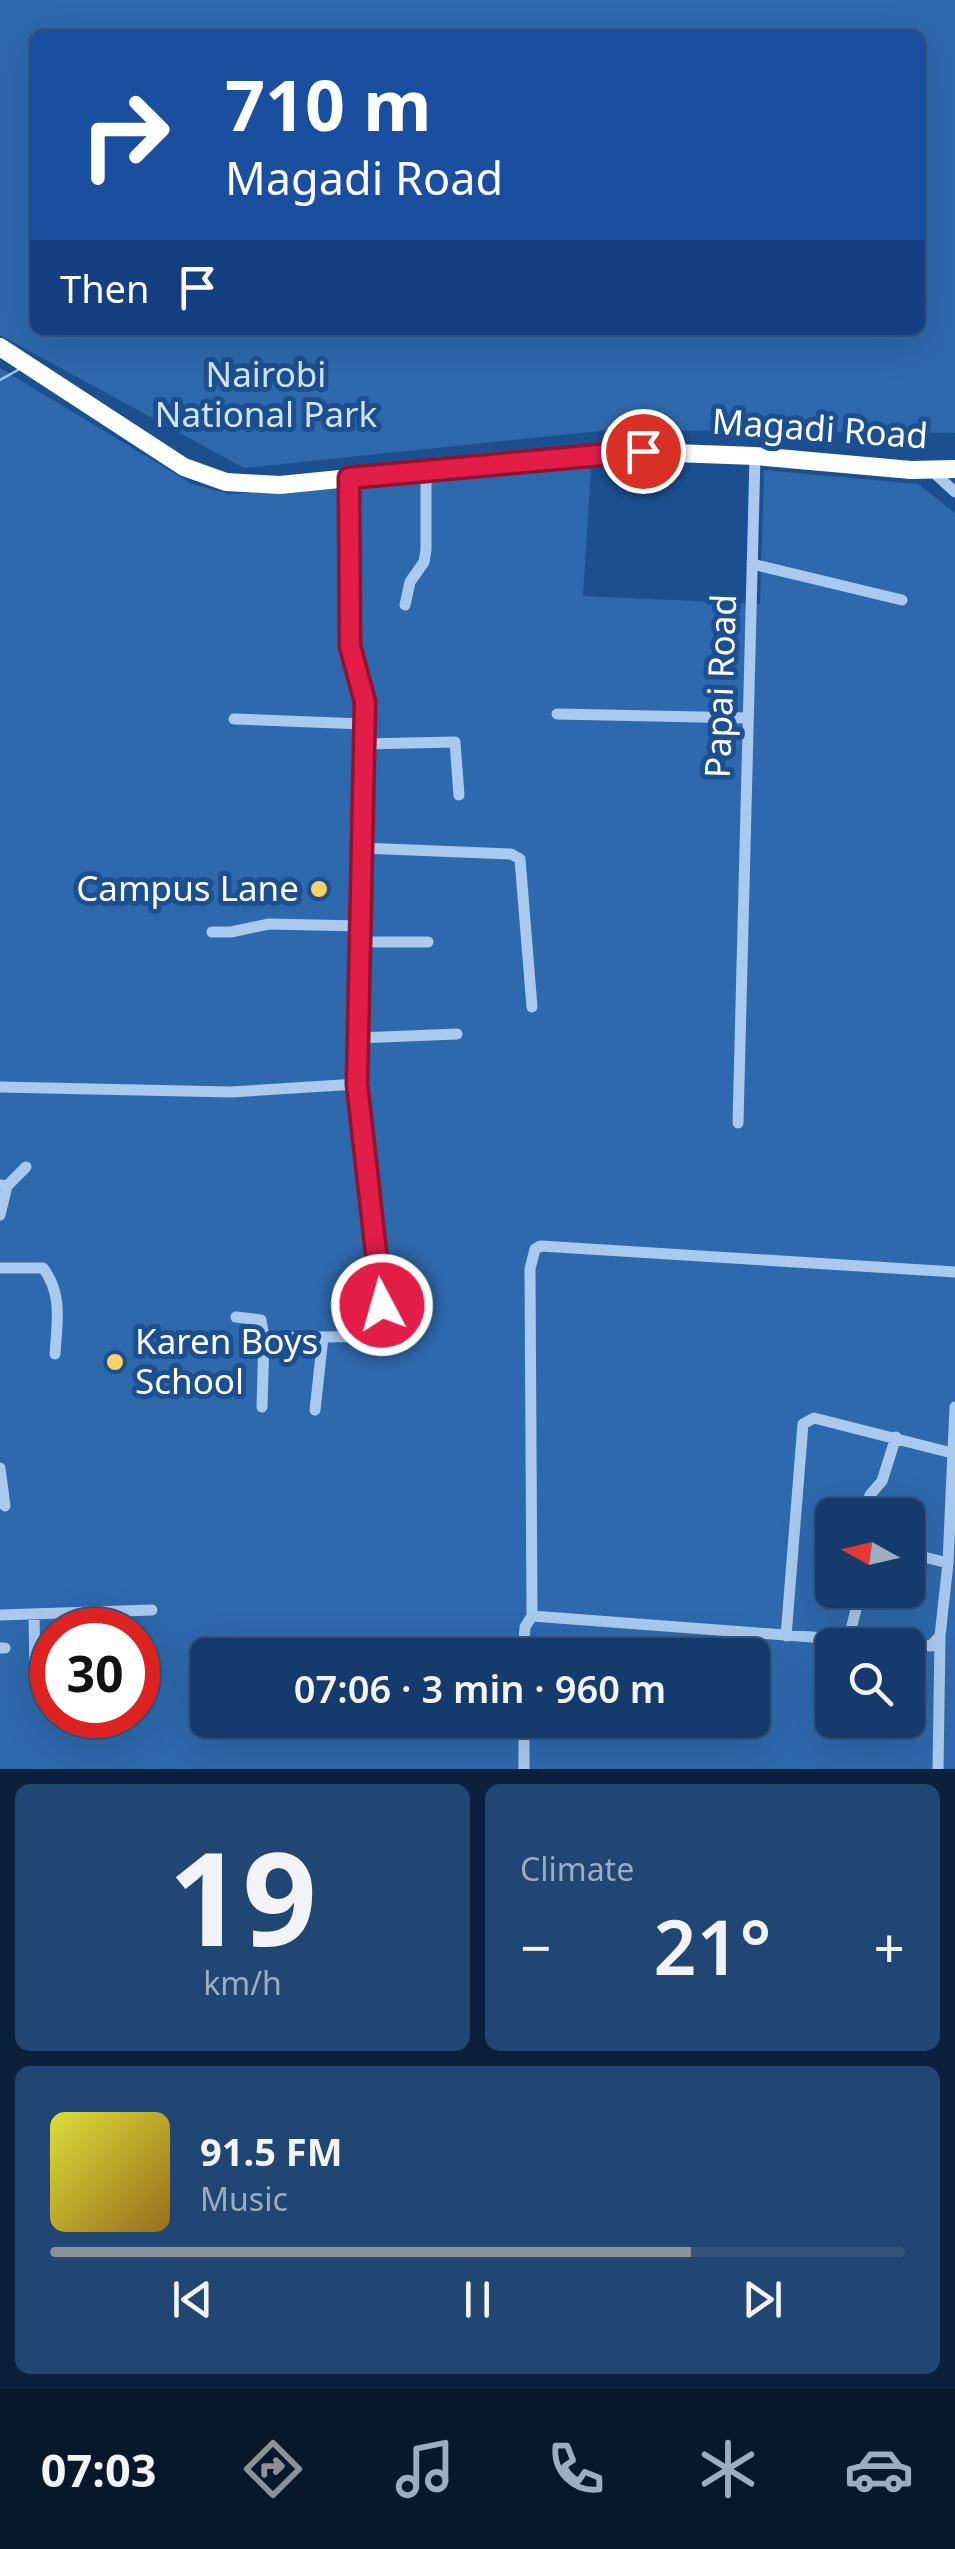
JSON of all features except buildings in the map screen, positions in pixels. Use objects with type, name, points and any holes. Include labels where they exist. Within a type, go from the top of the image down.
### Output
[{"type":"highway","name":"Magadi Road","points":[[0,347],[165,456],[199,474],[250,484],[280,485],[621,452],[755,456],[932,471],[955,469]]},
{"type":"street","name":"Papai Road","points":[[738,1123],[755,456]]},
{"type":"street","points":[[932,471],[955,492]]},
{"type":"street","points":[[406,606],[410,582],[424,562],[426,550],[426,472]]},
{"type":"street","points":[[264,1338],[386,1339],[357,1084],[364,694],[350,646],[349,478]]},
{"type":"street","points":[[752,564],[902,600]]},
{"type":"street","points":[[557,714],[748,718]]},
{"type":"street","points":[[234,719],[364,724]]},
{"type":"street","points":[[363,744],[455,742],[459,795]]},
{"type":"street","points":[[360,848],[511,854],[520,858],[532,1007]]},
{"type":"street","points":[[212,932],[269,924],[360,926]]},
{"type":"street","points":[[360,942],[428,942]]},
{"type":"street","points":[[358,1038],[457,1034]]},
{"type":"street","points":[[0,1087],[230,1092],[357,1084]]},
{"type":"street","points":[[0,1215],[3,1185],[26,1167]]},
{"type":"street","points":[[524,1638],[524,1629],[532,1616],[530,1269],[535,1250],[541,1246],[955,1272]]},
{"type":"street","points":[[0,1268],[43,1268],[55,1285],[55,1354]]},
{"type":"street","points":[[236,1317],[260,1319],[264,1338],[262,1407]]},
{"type":"street","points":[[315,1410],[323,1338]]},
{"type":"street","points":[[938,1769],[940,1636],[948,1563],[955,1407]]},
{"type":"street","points":[[786,1636],[803,1424],[814,1418],[952,1454]]},
{"type":"street","points":[[869,1498],[882,1481],[896,1437]]},
{"type":"street","points":[[0,1468],[4,1506]]},
{"type":"street","points":[[925,1557],[948,1563]]},
{"type":"street","points":[[0,1615],[30,1614]]},
{"type":"street","points":[[532,1616],[815,1638]]},
{"type":"street","points":[[925,1646],[931,1646],[940,1636]]},
{"type":"street","points":[[524,1738],[524,1769]]},
{"type":"green space","name":"Nairobi National Park","points":[[0,0],[955,0],[955,433],[609,430],[244,468],[0,335]]},
{"type":"green space","points":[[0,368],[192,484],[229,494],[334,489],[552,468],[591,469],[583,596],[760,604],[764,470],[918,484],[955,513],[955,1769],[0,1769]]},
{"type":"waterway","points":[[0,380],[18,370]]},
{"type":"place","name":"Campus Lane","points":[[319,889]]},
{"type":"place","name":"Karen Boys School","points":[[115,1362]]},
{"type":"route","points":[[382,1305],[357,1084],[365,702],[350,646],[349,478],[643,451]]}]
